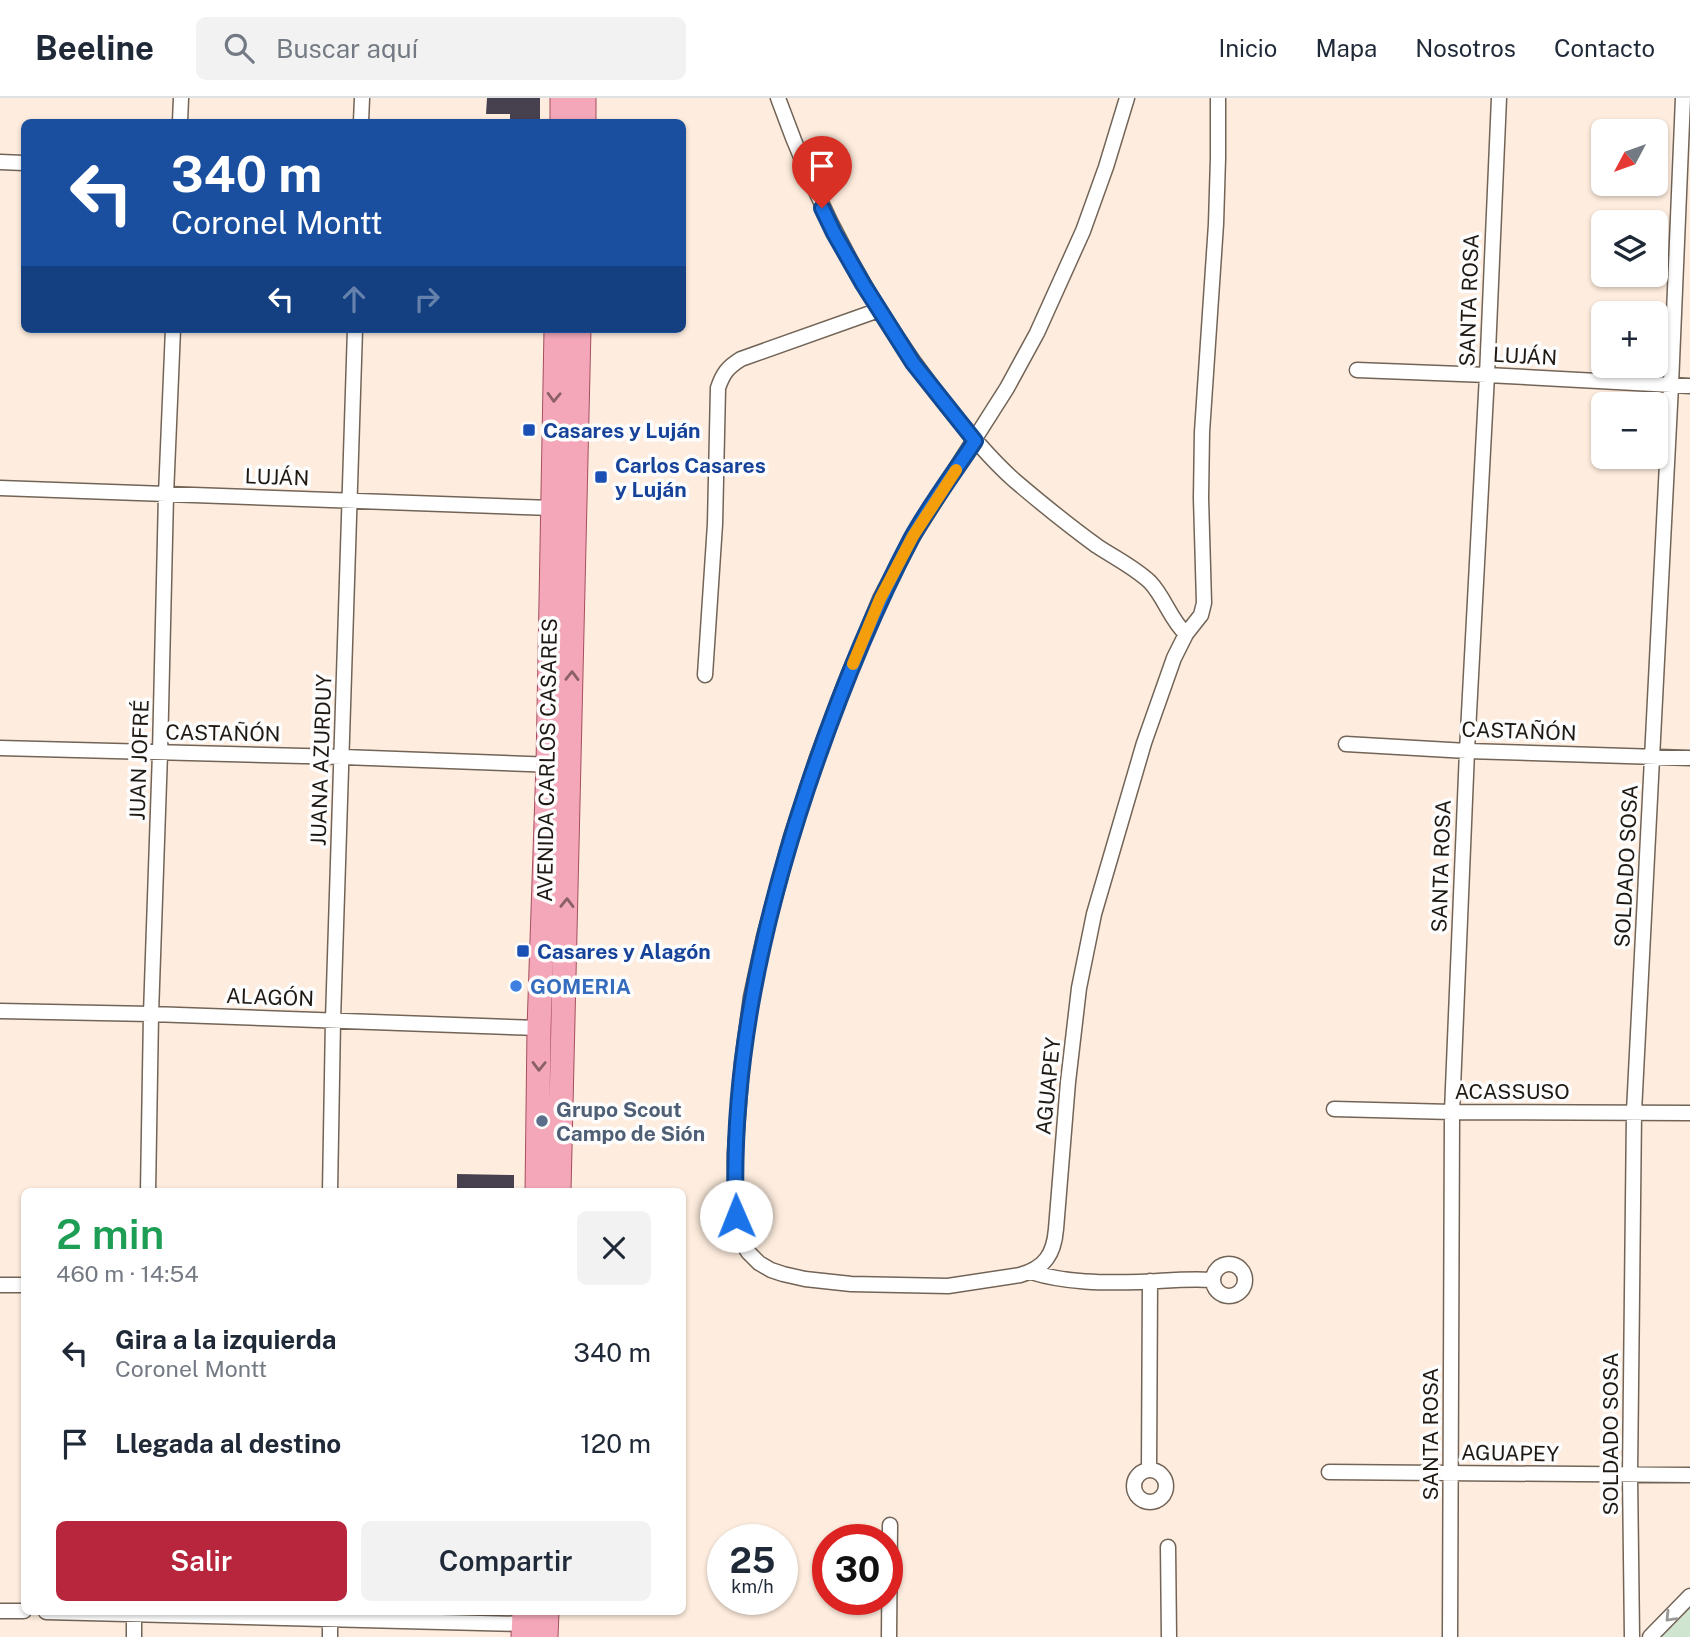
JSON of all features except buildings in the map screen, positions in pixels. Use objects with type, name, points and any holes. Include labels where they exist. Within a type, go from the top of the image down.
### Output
[{"type":"main road","points":[[562,98],[562,119]]},
{"type":"main road","points":[[584,98],[584,119]]},
{"type":"main road","name":"AVENIDA CARLOS CASARES","points":[[556,333],[552,509],[559,765],[559,1188]]},
{"type":"main road","name":"AVENIDA CARLOS CASARES","points":[[537,1188],[539,1028],[559,765],[579,333]]},
{"type":"main road","points":[[547,1615],[547,1637]]},
{"type":"street","points":[[180,119],[181,98]]},
{"type":"street","points":[[361,119],[362,98]]},
{"type":"street","points":[[778,98],[810,183],[834,233],[913,363],[975,441],[1012,478],[1063,522],[1144,577],[1160,594],[1172,619],[1186,634]]},
{"type":"street","points":[[1127,98],[1083,231],[1058,288],[1007,388],[913,536],[880,599],[817,758],[791,837],[764,936],[751,997],[742,1064],[735,1153],[736,1216],[739,1237],[748,1252],[760,1263],[771,1270],[805,1279],[884,1285],[948,1286],[1031,1272],[1071,1281],[1212,1280]]},
{"type":"street","name":"AGUAPEY","points":[[1031,1272],[1051,1254],[1055,1243],[1068,1082],[1079,988],[1094,914],[1144,743],[1174,659],[1186,634],[1201,615],[1204,603],[1202,432],[1216,224],[1218,98]]},
{"type":"street","name":"SANTA ROSA","points":[[1450,1637],[1452,1112],[1499,98]]},
{"type":"street","name":"SOLDADO SOSA","points":[[1632,1637],[1630,1475],[1634,1112],[1683,98]]},
{"type":"street","points":[[0,163],[21,163]]},
{"type":"street","points":[[705,675],[715,524],[718,388],[723,374],[729,366],[741,359],[879,310]]},
{"type":"street","name":"JUAN JOFRÉ","points":[[148,1188],[166,495],[173,333]]},
{"type":"street","name":"JUANA AZURDUY","points":[[330,1188],[355,333]]},
{"type":"street","name":"LUJÁN","points":[[1357,370],[1690,386]]},
{"type":"street","name":"LUJÁN","points":[[0,488],[552,509]]},
{"type":"street","name":"CASTAÑÓN","points":[[1346,744],[1690,758]]},
{"type":"street","name":"CASTAÑÓN","points":[[0,748],[559,765]]},
{"type":"street","name":"ALAGÓN","points":[[0,1011],[539,1028]]},
{"type":"street","name":"ACASSUSO","points":[[1334,1109],[1690,1113]]},
{"type":"street","points":[[1149,1470],[1150,1281]]},
{"type":"street","points":[[0,1285],[21,1285]]},
{"type":"street","name":"AGUAPEY","points":[[1329,1472],[1690,1475]]},
{"type":"street","points":[[1168,1547],[1169,1637]]},
{"type":"street","points":[[1650,1637],[1690,1597]]},
{"type":"street","points":[[0,1611],[21,1611]]},
{"type":"street","points":[[134,1615],[134,1637]]},
{"type":"street","points":[[281,1615],[523,1624]]},
{"type":"street","points":[[889,1615],[889,1637]]},
{"type":"street","points":[[330,1616],[330,1637]]},
{"type":"green space","points":[[1690,1607],[1690,1637],[1661,1637]]},
{"type":"slow traffic","points":[[853,664],[880,599],[913,536],[956,470]]},
{"type":"place","name":"Casares y Luján","points":[[529,430]]},
{"type":"place","name":"Carlos Casares y Luján","points":[[601,477]]},
{"type":"place","name":"Casares y Alagón","points":[[523,951]]},
{"type":"place","name":"GOMERIA","points":[[516,986]]},
{"type":"place","name":"Grupo Scout Campo de Sión","points":[[542,1121]]},
{"type":"route","points":[[736,1216],[735,1153],[742,1064],[751,997],[764,936],[791,837],[817,758],[880,599],[913,536],[975,441],[913,363],[863,284],[822,208]]}]
